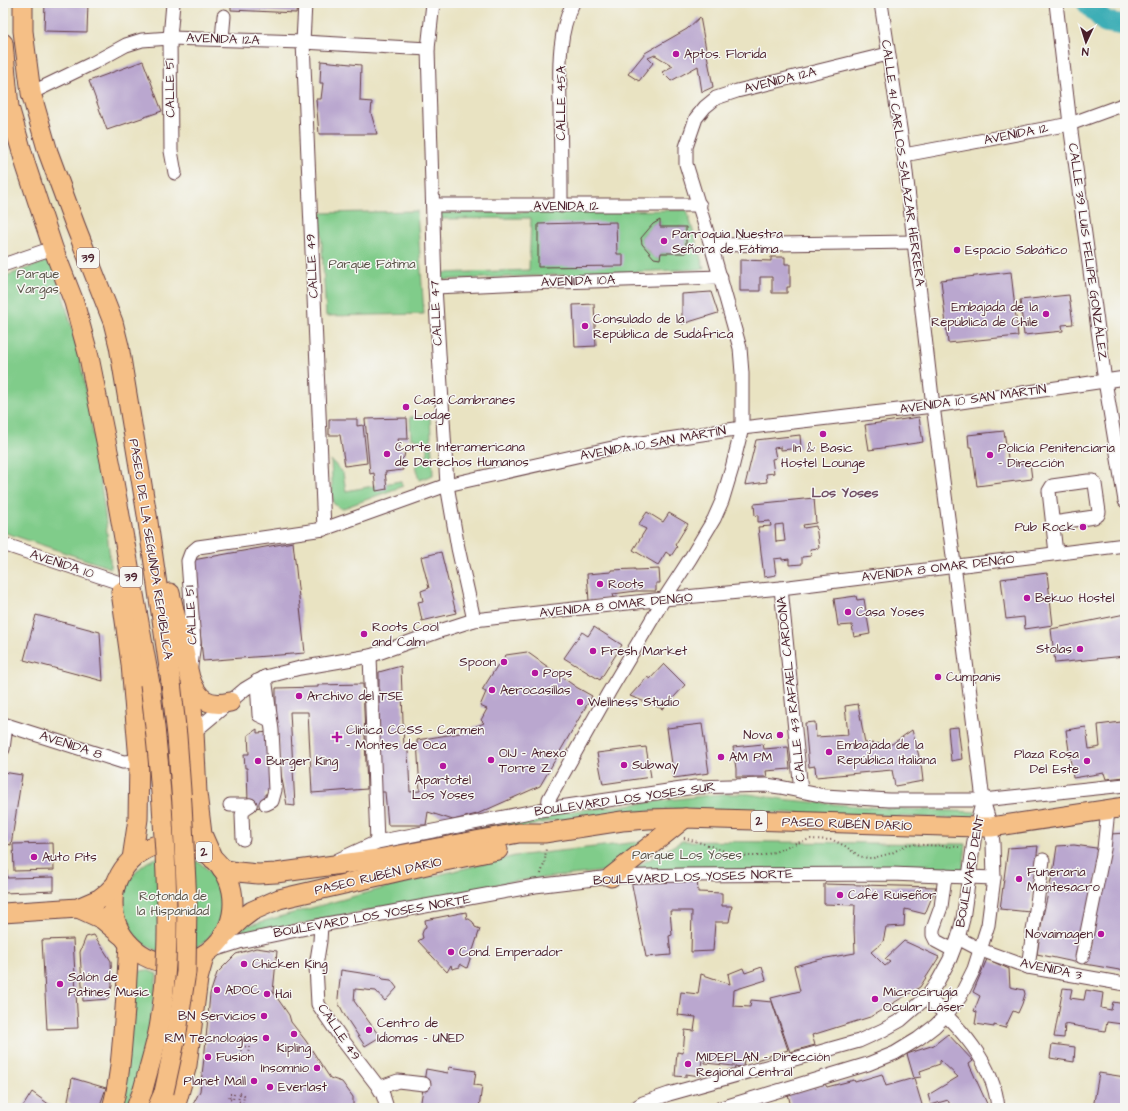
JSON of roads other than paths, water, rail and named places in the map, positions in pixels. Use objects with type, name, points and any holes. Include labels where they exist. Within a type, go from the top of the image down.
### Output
[{"type":"highway","name":"PASEO DE LA SEGUNDA REPÚBLICA","points":[[23,3],[23,31],[31,93],[48,152],[113,322],[119,342],[147,515],[171,682],[182,804],[187,903],[186,972],[177,1032],[160,1100]]},
{"type":"highway","name":"PASEO DE LA SEGUNDA REPÚBLICA","points":[[3,43],[6,108],[53,248],[74,302],[89,357],[112,471],[150,684],[162,801],[168,912],[166,972],[159,1030],[136,1108]]},
{"type":"highway","points":[[112,471],[118,570],[131,664],[139,761],[138,819],[132,859]]},
{"type":"highway","points":[[147,515],[156,537],[193,687],[199,696],[209,702],[219,704],[230,702]]},
{"type":"highway","points":[[190,678],[197,793],[202,834],[218,864]]},
{"type":"highway","name":"PASEO RUBÉN DARÍO","points":[[218,864],[238,872],[258,874],[276,873],[378,859],[519,833],[544,833],[622,821],[648,819],[685,818],[983,827],[1116,809]]},
{"type":"highway","points":[[611,877],[685,818]]},
{"type":"highway","name":"PASEO RUBÉN DARÍO","points":[[222,938],[240,920],[252,911],[279,899],[521,845],[544,833]]},
{"type":"highway","name":"2","points":[[78,908],[102,919],[125,940],[142,954],[157,960],[173,963],[190,960],[206,953],[222,938],[230,922],[232,904],[230,886],[218,864],[203,852],[192,846],[179,844],[154,846],[132,859],[120,875],[113,897],[113,910],[116,923],[125,940]]},
{"type":"highway","name":"2","points":[[3,913],[78,908],[99,899],[116,884]]},
{"type":"highway","points":[[112,1108],[117,1093],[120,1073],[126,994],[125,940]]},
{"type":"highway","points":[[175,1108],[187,1065],[198,979],[206,953]]},
{"type":"street","name":"CALLE 51","points":[[173,3],[170,38],[171,151],[175,173]]},
{"type":"street","name":"CALLE 49","points":[[305,3],[303,42],[324,529]]},
{"type":"street","name":"CALLE 47","points":[[433,3],[428,49],[432,205],[435,287],[447,485],[458,548],[474,620]]},
{"type":"street","name":"CALLE 45A","points":[[561,206],[560,69],[562,36],[567,15],[573,3]]},
{"type":"street","name":"CALLE 41 CARLOS SALAZAR HERRERA","points":[[881,3],[904,155],[933,406],[984,800]]},
{"type":"street","name":"CALLE 39 LUIS FELIPE GONZÁLEZ","points":[[1056,3],[1070,124],[1105,381],[1125,501]]},
{"type":"street","points":[[222,39],[224,16]]},
{"type":"street","name":"AVENIDA 12A","points":[[31,93],[126,45],[142,40],[170,38],[222,39],[428,49]]},
{"type":"street","name":"AVENIDA 12A","points":[[548,809],[549,799],[563,772],[664,599],[714,519],[722,501],[742,428],[742,373],[740,348],[700,205],[686,164],[686,147],[696,118],[705,106],[716,98],[737,91],[888,54]]},
{"type":"street","points":[[3,87],[6,108]]},
{"type":"street","name":"AVENIDA 12","points":[[904,155],[1070,124],[1125,104]]},
{"type":"street","name":"AVENIDA 12","points":[[432,205],[700,205]]},
{"type":"street","points":[[711,245],[914,242]]},
{"type":"street","points":[[3,265],[53,248]]},
{"type":"street","name":"AVENIDA 10A","points":[[435,287],[721,277]]},
{"type":"street","name":"AVENIDA 10 SAN MARTÍN","points":[[191,553],[198,547],[324,529],[447,485],[621,446],[742,428],[933,406],[1125,378]]},
{"type":"street","points":[[1053,523],[1056,553]]},
{"type":"street","name":"AVENIDA 10","points":[[3,544],[120,583]]},
{"type":"street","name":"AVENIDA 8 OMAR DENGO","points":[[139,761],[194,732],[245,690],[261,679],[300,668],[370,656],[474,620],[781,588],[1125,545]]},
{"type":"street","name":"CALLE 51","points":[[190,678],[194,643],[188,561],[191,553]]},
{"type":"street","name":"CALLE 43 RAFAEL CARDONA","points":[[781,588],[800,791]]},
{"type":"street","points":[[370,656],[377,842]]},
{"type":"street","points":[[261,679],[272,730],[274,790],[272,801],[266,804]]},
{"type":"street","points":[[3,749],[4,725]]},
{"type":"street","name":"AVENIDA 8","points":[[4,725],[123,762],[139,761]]},
{"type":"street","name":"BOULEVARD LOS YOSES SUR","points":[[324,866],[377,842],[548,809],[695,787],[766,785],[780,786],[825,796],[890,800],[984,800],[1125,784]]},
{"type":"street","name":"BOULEVARD DENT","points":[[635,1108],[643,1103],[669,1094],[859,1040],[883,1030],[901,1020],[927,997],[938,981],[955,944],[963,919],[969,877],[983,827],[984,800]]},
{"type":"street","points":[[230,805],[250,805],[244,809],[242,815],[243,839]]},
{"type":"street","points":[[1082,957],[1104,849],[1116,809]]},
{"type":"street","name":"BOULEVARD DENT","points":[[721,1108],[868,1064],[895,1053],[918,1039],[935,1026],[960,997],[974,969],[988,925],[994,878],[993,837],[983,827]]},
{"type":"street","points":[[1028,967],[1043,860]]},
{"type":"street","name":"BOULEVARD LOS YOSES NORTE","points":[[206,953],[239,942],[321,924],[535,886],[611,877],[706,874],[867,874],[994,878]]},
{"type":"street","name":"AVENIDA 3","points":[[945,876],[941,907],[933,929],[933,935],[936,941],[981,950],[1028,967],[1125,984]]},
{"type":"street","name":"CALLE 49","points":[[321,924],[316,966],[318,1004],[341,1038],[377,1085],[385,1102]]},
{"type":"street","points":[[927,997],[946,1014],[964,1034],[982,1061],[992,1079],[997,1097],[998,1108]]},
{"type":"street","points":[[385,1102],[381,1087],[398,1081],[424,1084]]},
{"type":"waterway","points":[[1087,3],[1105,22],[1125,25]]},
{"type":"place","name":"Aptos. Florida","points":[[676,54]]},
{"type":"place","name":"Parroquia Nuestra Señora de Fátima","points":[[664,241]]},
{"type":"place","name":"Espacio Sabático","points":[[957,250]]},
{"type":"place","name":"Embajada de la República de Chile","points":[[1046,314]]},
{"type":"place","name":"Consulado de la República de Sudáfrica","points":[[585,326]]},
{"type":"place","name":"Casa Cambranes Lodge","points":[[406,407]]},
{"type":"place","name":"In & Basic Hostel Lounge","points":[[823,434]]},
{"type":"place","name":"Corte Interamericana de Derechos Humanos","points":[[387,454]]},
{"type":"place","name":"Policía Penitenciaria - Dirección","points":[[990,455]]},
{"type":"place","name":"Pub Rock","points":[[1083,527]]},
{"type":"place","name":"Roots","points":[[600,584]]},
{"type":"place","name":"Bekuo Hostel","points":[[1027,598]]},
{"type":"place","name":"Casa Yoses","points":[[848,612]]},
{"type":"place","name":"Roots Cool and Calm","points":[[364,634]]},
{"type":"place","name":"Stolas","points":[[1080,649]]},
{"type":"place","name":"Fresh Market","points":[[593,651]]},
{"type":"place","name":"Spoon","points":[[504,662]]},
{"type":"place","name":"Pops","points":[[535,673]]},
{"type":"place","name":"Cumpanis","points":[[938,677]]},
{"type":"place","name":"Aerocasillas","points":[[492,690]]},
{"type":"place","name":"Archivo del TSE","points":[[299,696]]},
{"type":"place","name":"Wellness Studio","points":[[580,702]]},
{"type":"place","name":"Nova","points":[[780,735]]},
{"type":"place","name":"Clínica CCSS - Carmen - Montes de Oca","points":[[337,737]]},
{"type":"place","name":"Embajada de la República Italiana","points":[[829,752]]},
{"type":"place","name":"AM PM","points":[[721,757]]},
{"type":"place","name":"OIJ - Anexo Torre Z","points":[[491,760]]},
{"type":"place","name":"Burger King","points":[[258,761]]},
{"type":"place","name":"Plaza Rosa Del Este","points":[[1087,761]]},
{"type":"place","name":"Subway","points":[[624,765]]},
{"type":"place","name":"Apartotel Los Yoses","points":[[443,766]]},
{"type":"place","name":"Auto Pits","points":[[34,857]]},
{"type":"place","name":"Funeraria Montesacro","points":[[1019,879]]},
{"type":"place","name":"Café Ruiseñor","points":[[840,895]]},
{"type":"place","name":"Novaimagen","points":[[1101,934]]},
{"type":"place","name":"Cond. Emperador","points":[[451,952]]},
{"type":"place","name":"Chicken King","points":[[244,964]]},
{"type":"place","name":"Salón de Patines Music","points":[[60,984]]},
{"type":"place","name":"ADOC","points":[[217,990]]},
{"type":"place","name":"Hai","points":[[267,994]]},
{"type":"place","name":"Microcirugía Ocular Láser","points":[[875,999]]},
{"type":"place","name":"BN Servicios","points":[[264,1016]]},
{"type":"place","name":"Centro de Idiomas - UNED","points":[[369,1030]]},
{"type":"place","name":"Kipling","points":[[294,1034]]},
{"type":"place","name":"RM Tecnologías","points":[[266,1038]]},
{"type":"place","name":"Fusion","points":[[208,1057]]},
{"type":"place","name":"MIDEPLAN - Dirección Regional Central","points":[[688,1064]]},
{"type":"place","name":"Insomnio","points":[[317,1068]]},
{"type":"place","name":"Planet Mall","points":[[254,1081]]},
{"type":"place","name":"Everlast","points":[[270,1087]]},
{"type":"district","name":"Los Yoses","points":[[845,493]]},
{"type":"park label","name":"Parque Fátima","points":[[372,264]]},
{"type":"park label","name":"Parque Vargas","points":[[38,282]]},
{"type":"park label","name":"Parque Los Yoses","points":[[687,855]]},
{"type":"park label","name":"Rotonda de la Hispanidad","points":[[173,904]]}]
